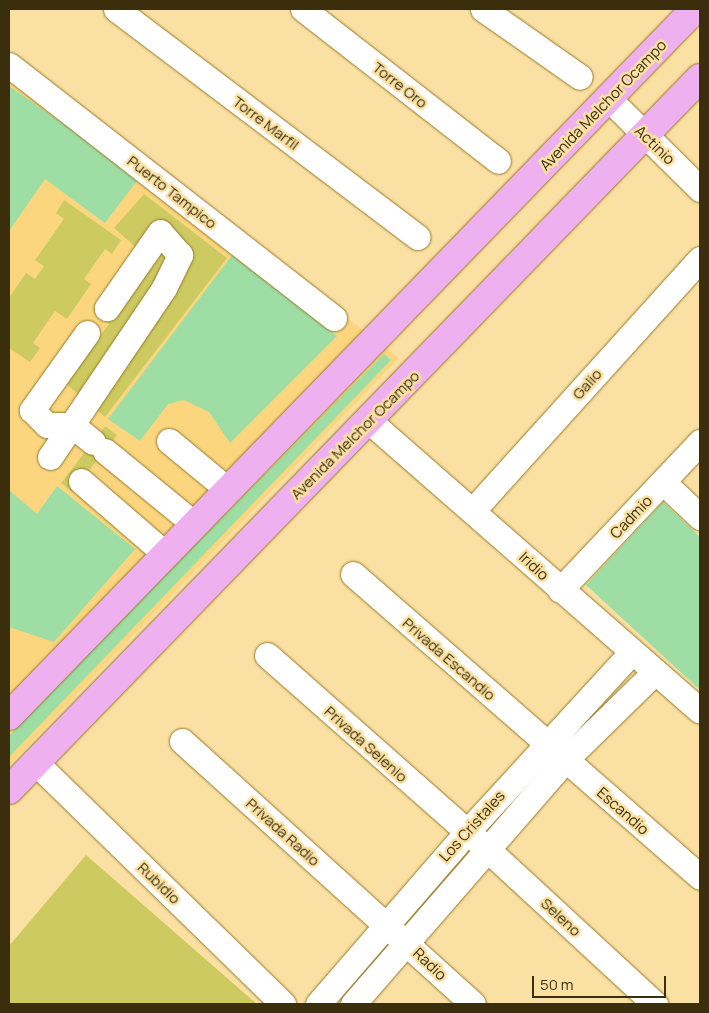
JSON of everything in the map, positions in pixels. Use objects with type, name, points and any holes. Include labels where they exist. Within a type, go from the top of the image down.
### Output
[{"type":"main road","name":"Avenida Melchor Ocampo","points":[[9,716],[193,523],[610,100],[695,9]]},
{"type":"main road","name":"Avenida Melchor Ocampo","points":[[9,790],[34,761],[647,137],[700,78]]},
{"type":"street","name":"Torre Oro","points":[[303,9],[498,162]]},
{"type":"street","points":[[483,9],[580,77]]},
{"type":"street","name":"Torre Marfil","points":[[130,13],[417,238]]},
{"type":"street","name":"Puerto Tampico","points":[[9,65],[334,318]]},
{"type":"street","name":"Actinio","points":[[610,100],[700,189]]},
{"type":"street","points":[[107,308],[160,232],[180,255],[164,288],[59,425],[67,470],[164,554]]},
{"type":"street","name":"Galio","points":[[474,510],[700,259]]},
{"type":"street","points":[[87,333],[34,405],[33,412],[99,446],[193,523]]},
{"type":"street","name":"Iridio","points":[[368,420],[474,510],[560,590],[700,712]]},
{"type":"street","points":[[169,441],[227,489]]},
{"type":"street","name":"Cadmio","points":[[560,590],[664,483],[700,442]]},
{"type":"street","points":[[664,483],[700,517]]},
{"type":"street","name":"Privada Escandio","points":[[353,574],[546,744]]},
{"type":"street","name":"Los Cristales","points":[[318,1004],[385,924],[466,833],[632,652]]},
{"type":"street","name":"Privada Selenio","points":[[267,655],[466,833]]},
{"type":"street","name":"Los Cristales","points":[[353,1004],[565,760],[655,672]]},
{"type":"street","name":"Privada Radio","points":[[182,740],[385,924]]},
{"type":"street","name":"Escandio","points":[[546,744],[700,877]]},
{"type":"street","name":"Rubidio","points":[[34,761],[283,1004]]},
{"type":"street","name":"Seleno","points":[[466,833],[487,849],[655,1004]]},
{"type":"street","name":"Radio","points":[[385,924],[473,1004]]},
{"type":"shaded area","points":[[9,57],[399,358],[9,765]]},
{"type":"green space","points":[[9,86],[140,177],[105,223],[45,179],[9,231]]},
{"type":"green space","points":[[233,254],[337,336],[230,443],[209,412],[184,400],[168,404],[140,441],[108,419]]},
{"type":"green space","points":[[384,354],[391,360],[9,757],[9,736],[39,703]]},
{"type":"green space","points":[[57,486],[135,549],[54,642],[9,627],[9,490],[37,514]]},
{"type":"green space","points":[[663,502],[700,537],[700,690],[586,585]]},
{"type":"building","points":[[144,194],[227,258],[105,417],[65,383],[109,324],[93,310],[139,250],[114,228]]},
{"type":"building","points":[[64,200],[121,240],[112,254],[105,249],[84,279],[91,284],[67,319],[55,311],[33,343],[40,348],[30,362],[9,348],[9,298],[26,273],[35,279],[44,266],[35,260],[64,219],[56,213]]},
{"type":"building","points":[[105,426],[117,435],[72,492],[61,483]]},
{"type":"building","points":[[86,855],[257,1004],[9,1004],[9,946]]}]
